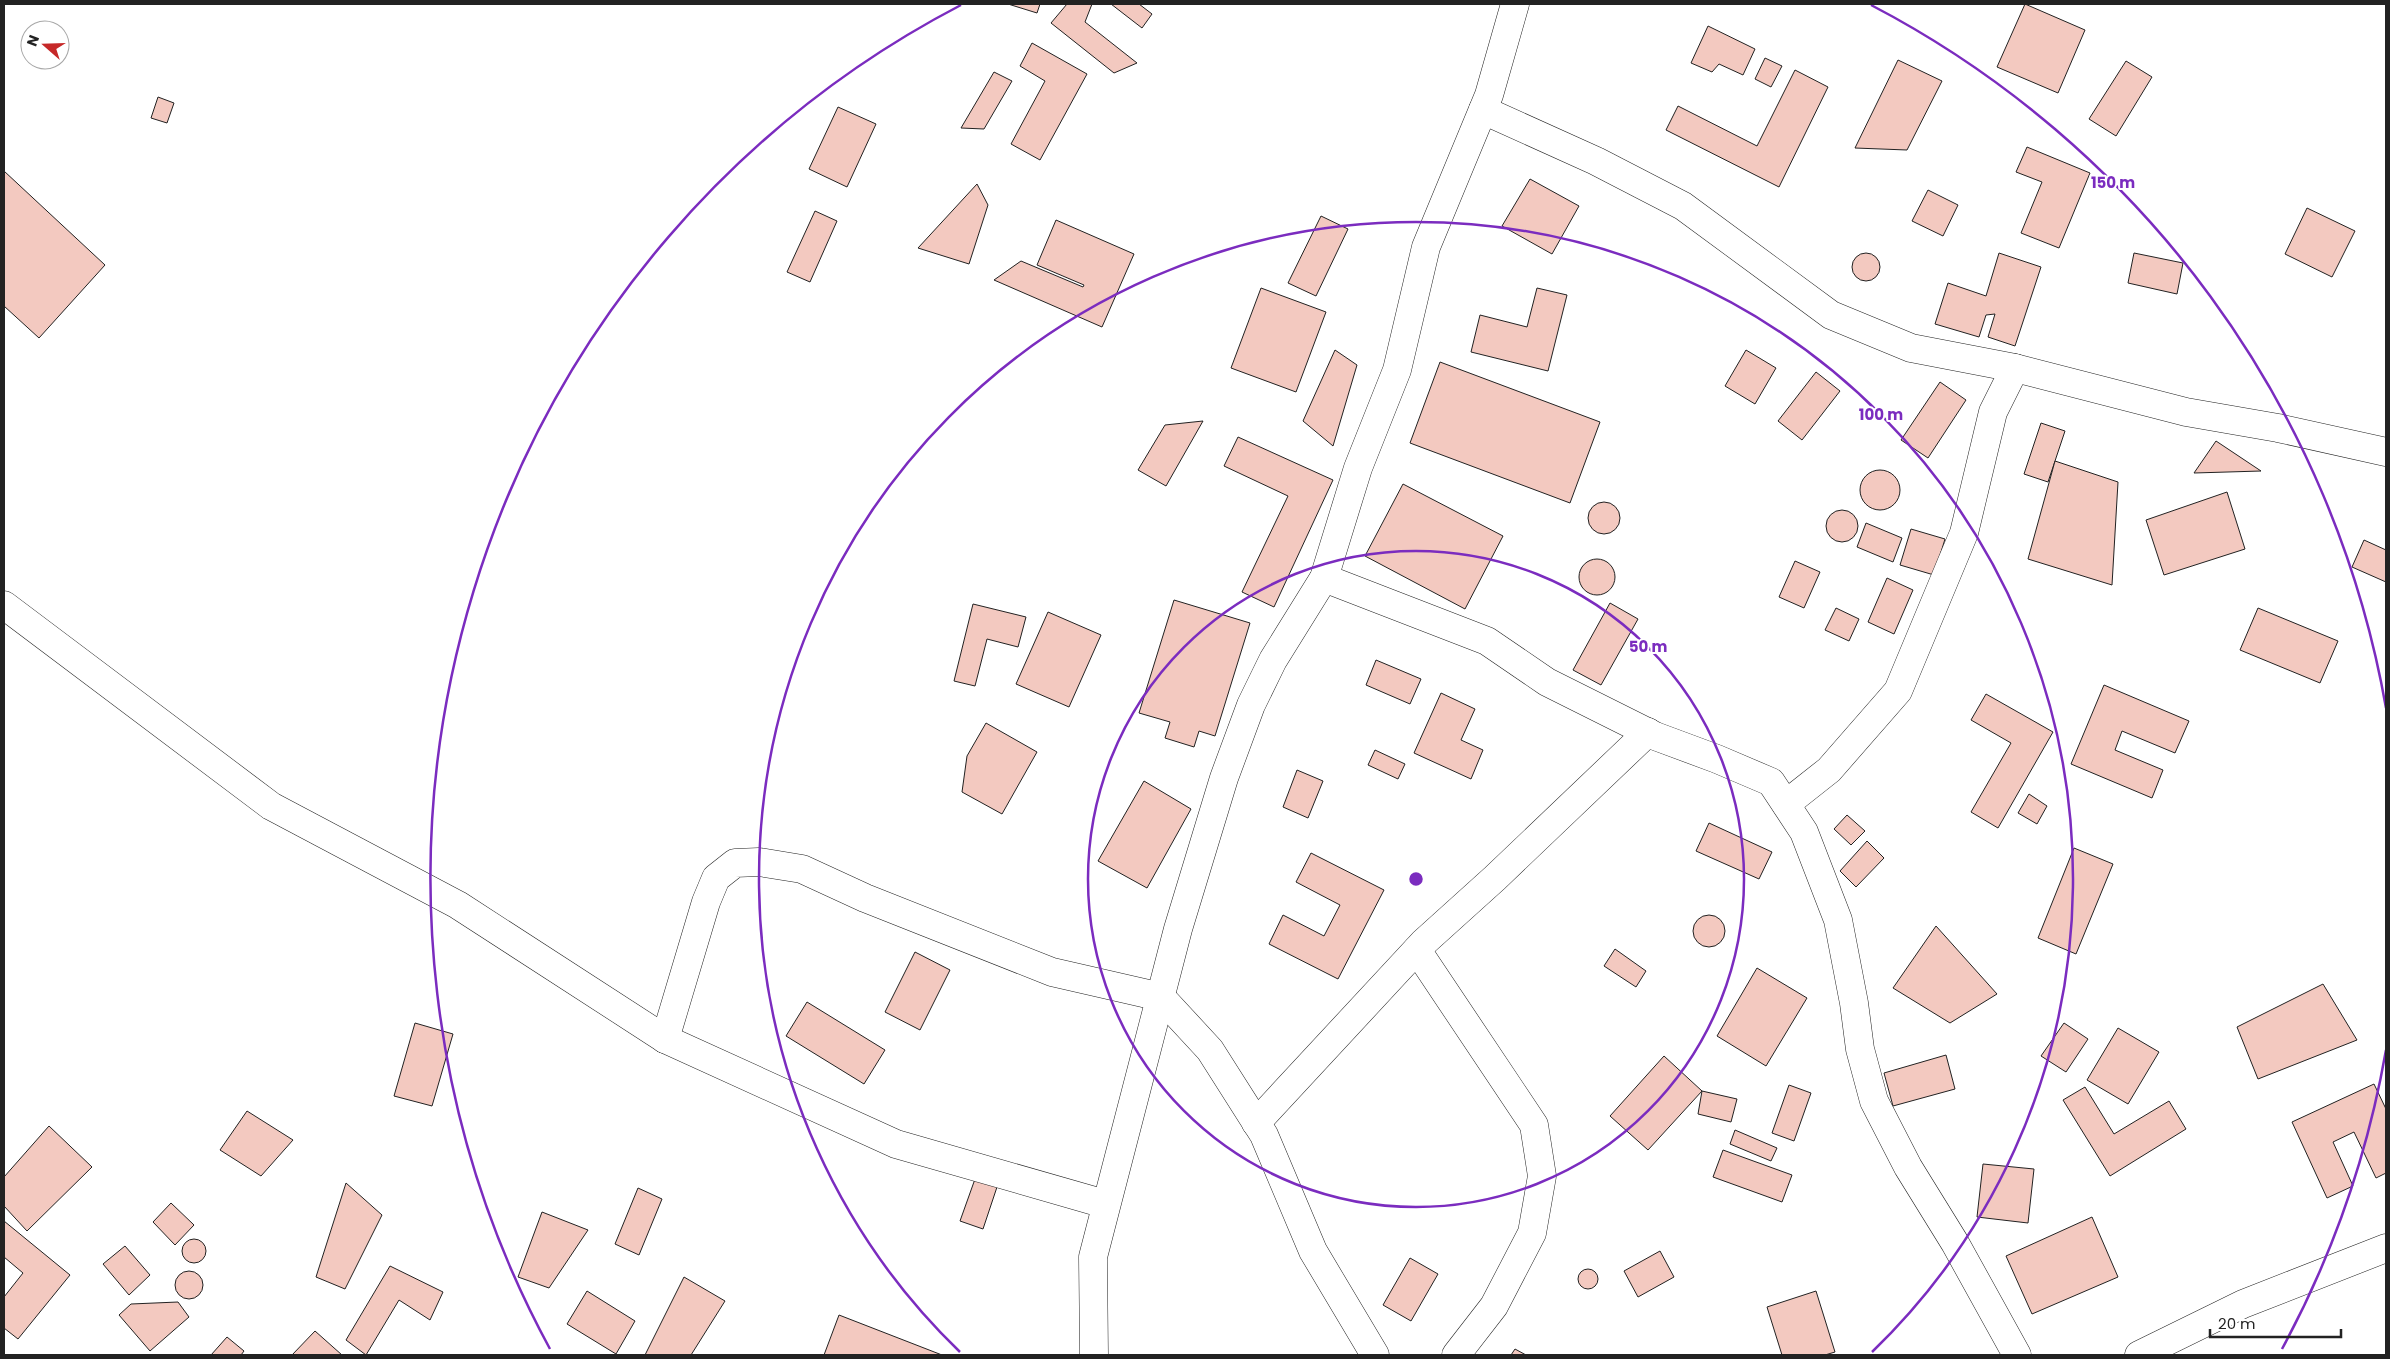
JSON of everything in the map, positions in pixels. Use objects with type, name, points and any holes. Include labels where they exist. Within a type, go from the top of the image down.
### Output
[{"type":"street","points":[[1094,1355],[1093,1257],[1105,1204],[1178,929],[1221,788],[1251,705],[1273,660],[1324,578],[1358,468],[1397,370],[1426,247],[1483,110],[1516,4]]},
{"type":"street","points":[[1483,110],[1596,161],[1683,206],[1831,316],[1911,348],[2015,368],[2186,412],[2278,428],[2386,452]]},
{"type":"street","points":[[1786,804],[1829,770],[1898,691],[1964,533],[1993,412],[2015,368]]},
{"type":"street","points":[[1324,578],[1486,641],[1547,682],[1648,732],[1772,782],[1804,832],[1838,920],[1854,1003],[1860,1049],[1874,1101],[1908,1167],[1956,1243],[2017,1355]]},
{"type":"street","points":[[4,605],[271,806],[458,905],[665,1039],[896,1144],[1105,1204]]},
{"type":"street","points":[[1256,1123],[1417,950],[1648,732]]},
{"type":"street","points":[[665,1039],[706,902],[716,878],[735,863],[759,862],[802,869],[865,898],[1052,972],[1161,997],[1210,1050],[1264,1135],[1313,1251],[1375,1355]]},
{"type":"street","points":[[1417,950],[1534,1125],[1542,1176],[1532,1233],[1494,1306],[1456,1355]]},
{"type":"street","points":[[2139,1355],[2243,1304],[2386,1248]]},
{"type":"building","points":[[1008,4],[1040,4],[1037,13]]},
{"type":"building","points":[[1067,4],[1092,4],[1085,22],[1137,63],[1114,73],[1051,23]]},
{"type":"building","points":[[1111,4],[1139,4],[1152,14],[1142,28]]},
{"type":"building","points":[[2025,4],[2085,30],[2058,93],[1997,67]]},
{"type":"building","points":[[1708,26],[1755,49],[1743,75],[1719,64],[1712,72],[1691,63]]},
{"type":"building","points":[[1032,43],[1087,74],[1040,160],[1011,144],[1045,81],[1020,66]]},
{"type":"building","points":[[1765,58],[1782,66],[1771,87],[1755,79]]},
{"type":"building","points":[[1898,60],[1942,81],[1907,150],[1855,148]]},
{"type":"building","points":[[2126,61],[2152,77],[2116,136],[2089,119]]},
{"type":"building","points":[[1795,70],[1828,87],[1779,187],[1666,130],[1678,106],[1757,146]]},
{"type":"building","points":[[994,72],[1012,81],[984,129],[961,128]]},
{"type":"building","points":[[158,97],[174,103],[167,123],[151,118]]},
{"type":"building","points":[[838,107],[876,124],[847,187],[809,169]]},
{"type":"building","points":[[2027,147],[2090,173],[2059,248],[2021,233],[2042,182],[2016,172]]},
{"type":"building","points":[[4,171],[105,265],[39,338],[4,306]]},
{"type":"building","points":[[1530,179],[1579,206],[1552,254],[1502,226]]},
{"type":"building","points":[[977,184],[988,205],[969,264],[918,248]]},
{"type":"building","points":[[1928,190],[1958,205],[1943,236],[1912,221]]},
{"type":"building","points":[[2307,208],[2355,231],[2332,277],[2285,254]]},
{"type":"building","points":[[815,211],[837,221],[810,282],[787,272]]},
{"type":"building","points":[[1321,216],[1348,229],[1316,296],[1288,283]]},
{"type":"building","points":[[1056,220],[1134,254],[1102,327],[994,280],[1021,261],[1083,287],[1084,285],[1037,265]]},
{"type":"building","points":[[1866,253],[1876,257],[1880,267],[1876,277],[1866,281],[1856,277],[1852,267],[1856,257]]},
{"type":"building","points":[[1999,253],[2041,267],[2015,346],[1988,337],[1995,314],[1986,315],[1979,337],[1935,324],[1948,283],[1986,296]]},
{"type":"building","points":[[2134,253],[2183,263],[2177,294],[2128,283]]},
{"type":"building","points":[[1261,288],[1326,312],[1296,392],[1231,368]]},
{"type":"building","points":[[1537,288],[1567,295],[1548,371],[1471,352],[1480,315],[1527,327]]},
{"type":"building","points":[[1335,350],[1357,365],[1333,446],[1303,421]]},
{"type":"building","points":[[1746,350],[1776,368],[1755,404],[1725,386]]},
{"type":"building","points":[[1440,362],[1600,422],[1570,503],[1410,443]]},
{"type":"building","points":[[1816,372],[1840,391],[1802,440],[1778,421]]},
{"type":"building","points":[[1940,382],[1966,400],[1928,458],[1901,440]]},
{"type":"building","points":[[1203,421],[1166,486],[1138,470],[1165,425]]},
{"type":"building","points":[[2041,423],[2065,431],[2048,482],[2024,474]]},
{"type":"building","points":[[1238,437],[1333,480],[1274,607],[1242,592],[1288,496],[1224,466]]},
{"type":"building","points":[[2216,441],[2261,471],[2194,473]]},
{"type":"building","points":[[2055,461],[2118,482],[2112,585],[2028,559]]},
{"type":"building","points":[[1884,470],[1891,473],[1897,479],[1900,490],[1899,498],[1891,507],[1884,510],[1876,510],[1869,507],[1861,498],[1860,486],[1863,479],[1872,471]]},
{"type":"building","points":[[1403,484],[1503,536],[1465,609],[1365,556]]},
{"type":"building","points":[[2227,492],[2245,549],[2164,575],[2146,520]]},
{"type":"building","points":[[1604,502],[1610,503],[1615,507],[1619,512],[1619,524],[1615,529],[1610,533],[1604,534],[1598,533],[1593,529],[1589,524],[1588,518],[1589,512],[1593,507],[1598,503]]},
{"type":"building","points":[[1842,510],[1848,511],[1853,515],[1857,520],[1857,532],[1853,537],[1848,541],[1842,542],[1836,541],[1831,537],[1827,532],[1826,526],[1827,520],[1831,515],[1836,511]]},
{"type":"building","points":[[1866,523],[1902,538],[1893,562],[1857,547]]},
{"type":"building","points":[[1911,529],[1945,539],[1934,575],[1900,565]]},
{"type":"building","points":[[2364,540],[2386,550],[2386,582],[2352,567]]},
{"type":"building","points":[[1597,559],[1609,565],[1615,577],[1609,589],[1597,595],[1585,589],[1579,577],[1585,565]]},
{"type":"building","points":[[1795,561],[1820,572],[1804,608],[1779,597]]},
{"type":"building","points":[[1887,578],[1913,590],[1894,634],[1868,622]]},
{"type":"building","points":[[1174,600],[1250,623],[1215,736],[1199,731],[1194,747],[1165,738],[1170,722],[1139,713]]},
{"type":"building","points":[[1610,603],[1638,619],[1601,685],[1573,670]]},
{"type":"building","points":[[973,604],[1026,617],[1018,647],[987,639],[975,686],[954,681]]},
{"type":"building","points":[[1836,608],[1859,619],[1849,641],[1825,630]]},
{"type":"building","points":[[2258,608],[2338,641],[2320,683],[2240,650]]},
{"type":"building","points":[[1048,612],[1101,635],[1069,707],[1016,684]]},
{"type":"building","points":[[1376,660],[1421,679],[1410,704],[1366,685]]},
{"type":"building","points":[[2104,685],[2189,721],[2175,753],[2122,731],[2115,750],[2163,770],[2152,798],[2071,764]]},
{"type":"building","points":[[1441,693],[1475,709],[1461,740],[1483,750],[1471,779],[1414,753]]},
{"type":"building","points":[[1986,694],[2053,732],[1998,828],[1971,812],[2011,743],[1971,720]]},
{"type":"building","points":[[986,723],[1037,752],[1002,814],[962,792],[967,756]]},
{"type":"building","points":[[1375,750],[1405,764],[1398,779],[1368,765]]},
{"type":"building","points":[[1297,770],[1323,781],[1308,818],[1283,807]]},
{"type":"building","points":[[1144,781],[1191,809],[1147,888],[1098,861]]},
{"type":"building","points":[[2029,794],[2047,806],[2037,824],[2018,813]]},
{"type":"building","points":[[1847,815],[1865,831],[1851,845],[1834,829]]},
{"type":"building","points":[[1709,823],[1772,852],[1759,879],[1696,851]]},
{"type":"building","points":[[1867,841],[1884,858],[1856,887],[1840,871]]},
{"type":"building","points":[[2074,848],[2113,864],[2076,954],[2038,938]]},
{"type":"building","points":[[1311,853],[1384,890],[1338,979],[1269,944],[1283,915],[1324,936],[1340,905],[1296,882]]},
{"type":"building","points":[[1709,915],[1720,920],[1725,931],[1720,942],[1709,947],[1698,942],[1693,931],[1698,920]]},
{"type":"building","points":[[1936,926],[1997,994],[1950,1023],[1893,988]]},
{"type":"building","points":[[1615,949],[1646,971],[1636,987],[1604,966]]},
{"type":"building","points":[[915,952],[950,970],[920,1030],[885,1012]]},
{"type":"building","points":[[1757,968],[1807,998],[1766,1066],[1717,1036]]},
{"type":"building","points":[[2323,984],[2357,1040],[2258,1079],[2237,1027]]},
{"type":"building","points":[[807,1002],[885,1050],[864,1084],[786,1036]]},
{"type":"building","points":[[415,1023],[453,1034],[432,1106],[394,1096]]},
{"type":"building","points":[[2064,1023],[2088,1039],[2066,1072],[2041,1056]]},
{"type":"building","points":[[2118,1028],[2159,1052],[2128,1104],[2087,1080]]},
{"type":"building","points":[[1946,1055],[1955,1089],[1893,1106],[1884,1073]]},
{"type":"building","points":[[1664,1056],[1702,1091],[1648,1150],[1610,1116]]},
{"type":"building","points":[[2374,1084],[2386,1109],[2386,1173],[2376,1178],[2354,1132],[2333,1142],[2353,1186],[2327,1198],[2292,1122]]},
{"type":"building","points":[[1789,1085],[1811,1093],[1794,1141],[1772,1133]]},
{"type":"building","points":[[2085,1087],[2114,1134],[2169,1101],[2186,1129],[2110,1176],[2063,1100]]},
{"type":"building","points":[[1702,1091],[1737,1099],[1731,1122],[1698,1114]]},
{"type":"building","points":[[247,1111],[293,1140],[261,1176],[220,1150]]},
{"type":"building","points":[[49,1126],[92,1167],[27,1231],[4,1206],[4,1177]]},
{"type":"building","points":[[1735,1130],[1777,1148],[1771,1161],[1730,1144]]},
{"type":"building","points":[[1723,1150],[1792,1175],[1782,1202],[1713,1177]]},
{"type":"building","points":[[1983,1164],[2034,1169],[2028,1223],[1977,1217]]},
{"type":"building","points":[[975,1179],[997,1187],[983,1229],[960,1221]]},
{"type":"building","points":[[346,1183],[382,1215],[345,1289],[316,1277]]},
{"type":"building","points":[[638,1188],[662,1199],[639,1255],[615,1244]]},
{"type":"building","points":[[171,1203],[194,1225],[175,1245],[153,1222]]},
{"type":"building","points":[[542,1212],[588,1230],[549,1288],[518,1277]]},
{"type":"building","points":[[2092,1217],[2118,1277],[2032,1314],[2006,1256]]},
{"type":"building","points":[[4,1221],[70,1275],[18,1339],[4,1328],[4,1297],[23,1273],[4,1257]]},
{"type":"building","points":[[194,1239],[203,1242],[206,1251],[203,1260],[194,1263],[185,1260],[182,1251],[185,1242]]},
{"type":"building","points":[[125,1246],[150,1275],[129,1295],[103,1264]]},
{"type":"building","points":[[1660,1251],[1674,1277],[1638,1297],[1624,1271]]},
{"type":"building","points":[[1410,1258],[1438,1274],[1411,1321],[1383,1305]]},
{"type":"building","points":[[390,1266],[443,1292],[430,1320],[399,1300],[366,1355],[346,1340]]},
{"type":"building","points":[[1588,1269],[1595,1272],[1598,1279],[1595,1286],[1588,1289],[1581,1286],[1578,1279],[1581,1272]]},
{"type":"building","points":[[189,1271],[199,1275],[203,1285],[199,1295],[189,1299],[179,1295],[175,1285],[179,1275]]},
{"type":"building","points":[[684,1277],[725,1301],[691,1355],[645,1355]]},
{"type":"building","points":[[587,1291],[635,1321],[616,1354],[567,1324]]},
{"type":"building","points":[[1816,1291],[1835,1352],[1825,1355],[1782,1355],[1767,1307]]},
{"type":"building","points":[[178,1302],[189,1317],[150,1351],[119,1315],[131,1304]]},
{"type":"building","points":[[839,1315],[942,1355],[824,1355]]},
{"type":"building","points":[[315,1331],[342,1355],[292,1355]]},
{"type":"building","points":[[227,1337],[244,1351],[241,1355],[211,1355]]},
{"type":"building","points":[[1515,1349],[1526,1355],[1511,1355]]}]
